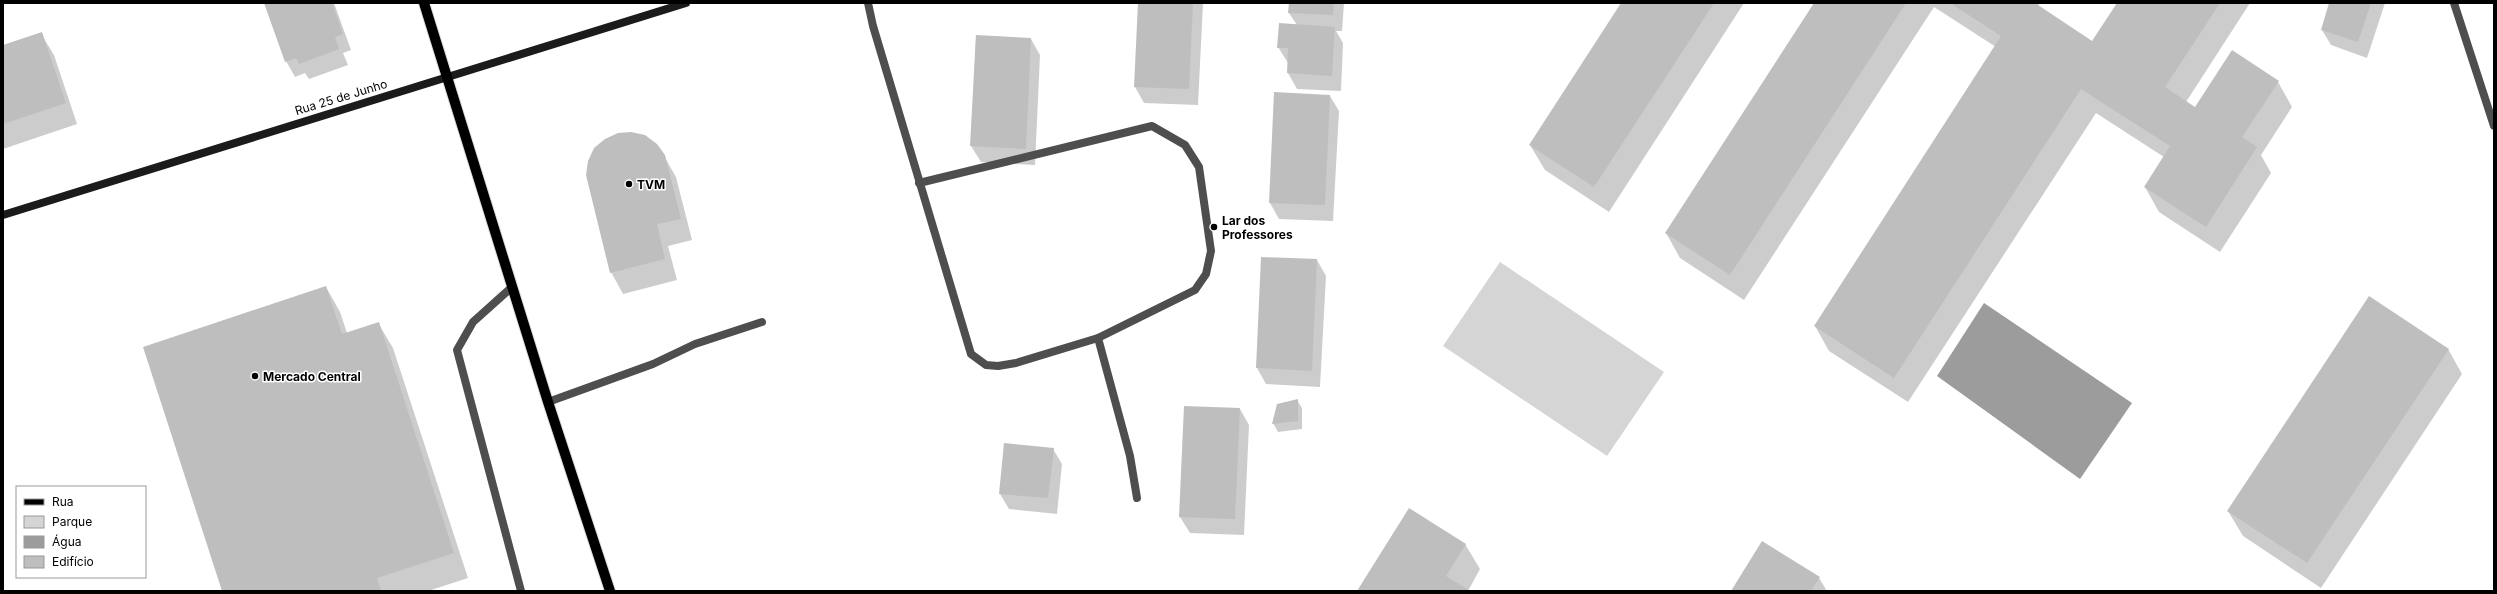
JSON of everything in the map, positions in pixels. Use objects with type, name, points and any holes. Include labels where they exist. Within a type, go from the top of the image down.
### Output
[{"type":"main road","points":[[424,3],[548,402],[610,591]]},
{"type":"street","name":"Rua 25 de Junho","points":[[3,215],[686,3]]},
{"type":"street","points":[[868,3],[873,26],[919,183],[971,354],[979,361],[986,365],[998,366],[1016,363],[1098,338],[1195,290],[1206,274],[1211,250],[1199,167],[1185,145],[1152,126],[919,183]]},
{"type":"street","points":[[2454,3],[2494,126]]},
{"type":"street","points":[[512,288],[473,322],[456,350],[521,591]]},
{"type":"street","points":[[548,402],[653,364],[695,344],[762,322]]},
{"type":"street","points":[[1098,338],[1130,456],[1137,498]]},
{"type":"green space","points":[[1500,262],[1664,372],[1607,456],[1443,346]]},
{"type":"water","points":[[1984,303],[2132,403],[2080,479],[1937,376]]},
{"type":"building","points":[[264,3],[332,3],[343,34],[335,37],[339,49],[299,64],[296,58],[285,62]]},
{"type":"building","points":[[1138,3],[1193,3],[1189,89],[1134,87]]},
{"type":"building","points":[[1289,3],[1334,3],[1333,15],[1288,13]]},
{"type":"building","points":[[1621,3],[1714,3],[1594,187],[1529,145]]},
{"type":"building","points":[[1814,3],[1906,3],[1730,275],[1665,233]]},
{"type":"building","points":[[1950,3],[2035,3],[2092,41],[2117,3],[2220,3],[2165,87],[2195,107],[2232,50],[2279,81],[2242,137],[2257,147],[2206,227],[2144,187],[2170,146],[2081,89],[1894,378],[1814,326],[2001,36]]},
{"type":"building","points":[[2329,3],[2371,3],[2358,42],[2321,30]]},
{"type":"building","points":[[1279,23],[1335,27],[1332,76],[1287,73],[1288,48],[1277,48]]},
{"type":"building","points":[[42,32],[66,103],[3,124],[3,45]]},
{"type":"building","points":[[976,35],[1031,38],[1026,149],[970,146]]},
{"type":"building","points":[[1274,92],[1330,95],[1325,205],[1269,203]]},
{"type":"building","points":[[631,132],[645,135],[657,144],[665,155],[681,219],[657,224],[665,259],[610,273],[586,175],[588,161],[594,148],[605,139],[618,133]]},
{"type":"building","points":[[1261,257],[1317,259],[1312,371],[1256,368]]},
{"type":"building","points":[[326,286],[342,334],[379,322],[454,553],[377,578],[381,591],[222,591],[143,347]]},
{"type":"building","points":[[2369,296],[2449,349],[2307,563],[2227,511]]},
{"type":"building","points":[[1298,399],[1298,421],[1272,424],[1277,404]]},
{"type":"building","points":[[1184,406],[1240,408],[1235,519],[1179,517]]},
{"type":"building","points":[[1004,443],[1054,448],[1048,498],[999,494]]},
{"type":"building","points":[[1409,508],[1466,544],[1446,576],[1470,591],[1357,591]]},
{"type":"building","points":[[1762,541],[1820,577],[1811,591],[1731,591]]},
{"type":"place","name":"TVM","points":[[629,184]]},
{"type":"place","name":"Lar dos Professores","points":[[1214,227]]},
{"type":"place","name":"Mercado Central","points":[[255,376]]}]
